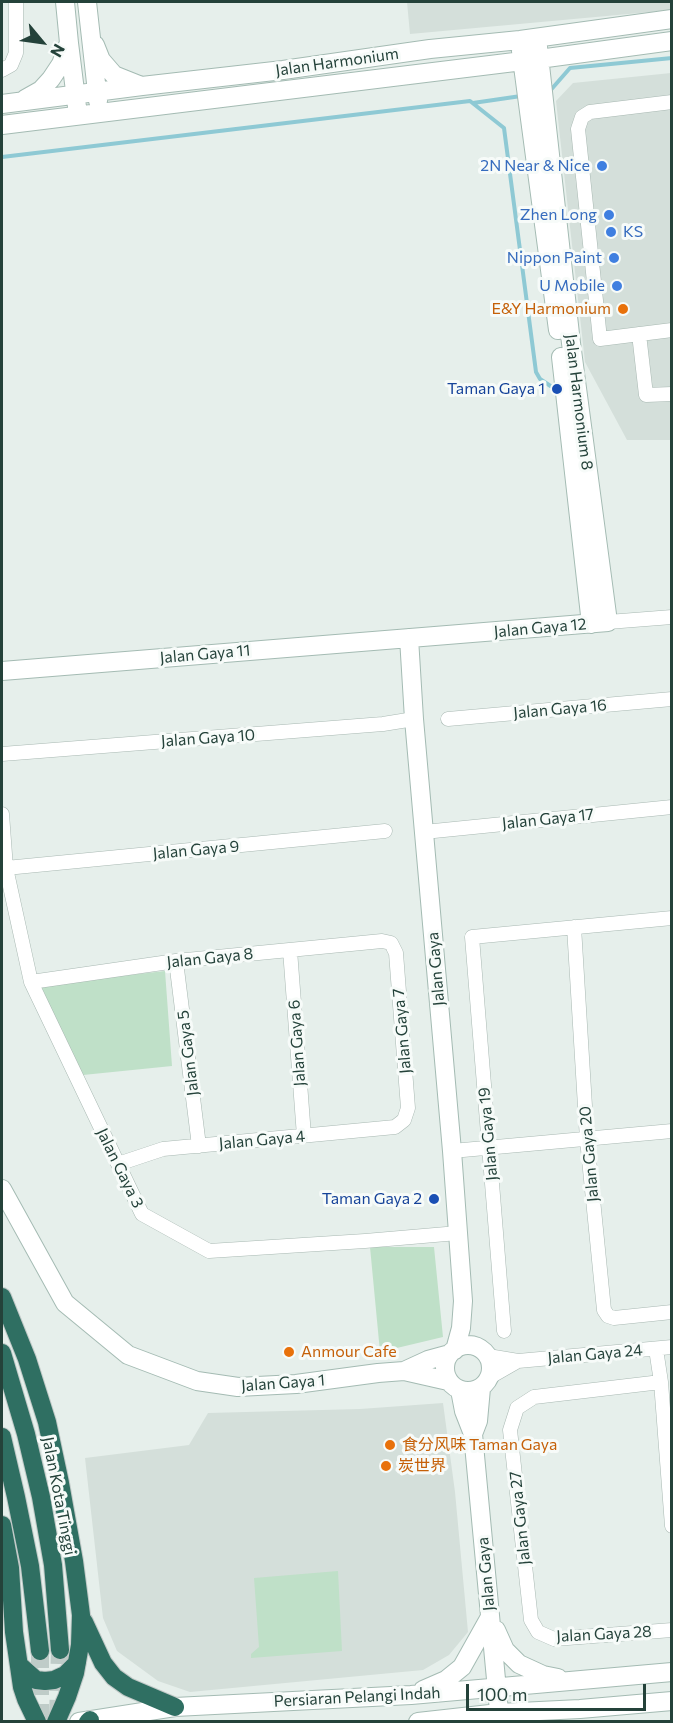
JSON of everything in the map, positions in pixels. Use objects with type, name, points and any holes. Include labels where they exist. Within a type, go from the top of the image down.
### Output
[{"type":"highway","points":[[2,1297],[27,1359],[47,1422],[74,1561],[81,1615],[77,1663],[67,1697],[56,1722]]},
{"type":"highway","name":"Jalan Kota Tinggi","points":[[2,1353],[26,1434],[41,1497],[52,1565],[60,1650]]},
{"type":"highway","points":[[2,1437],[30,1566],[40,1651]]},
{"type":"highway","points":[[2,1525],[10,1568],[14,1632],[22,1687],[37,1722]]},
{"type":"highway","points":[[81,1615],[99,1656],[114,1677],[128,1687],[175,1707]]},
{"type":"highway","points":[[2,1656],[14,1632]]},
{"type":"highway","points":[[19,1665],[36,1680],[45,1681],[64,1676],[77,1663]]},
{"type":"street","points":[[2,70],[11,65],[16,53],[16,2]]},
{"type":"street","points":[[65,2],[78,114]]},
{"type":"street","points":[[87,2],[100,112]]},
{"type":"street","name":"Jalan Harmonium","points":[[2,104],[672,19]]},
{"type":"street","points":[[90,35],[101,60],[114,75],[142,86]]},
{"type":"street","name":"Jalan Harmonium 8","points":[[528,39],[571,343],[599,623]]},
{"type":"street","name":"Jalan Harmonium","points":[[2,125],[530,60],[672,40]]},
{"type":"street","points":[[21,101],[40,90],[51,79],[61,64],[69,43]]},
{"type":"street","points":[[672,102],[590,112],[582,117],[578,129],[600,339],[672,330]]},
{"type":"street","points":[[639,334],[646,395],[672,394]]},
{"type":"street","name":"Jalan Gaya 12","points":[[410,638],[672,617]]},
{"type":"street","name":"Jalan Gaya 11","points":[[2,671],[410,638]]},
{"type":"street","name":"Jalan Gaya","points":[[410,638],[414,719],[463,1301],[461,1328],[452,1352]]},
{"type":"street","name":"Jalan Gaya 16","points":[[448,719],[672,699]]},
{"type":"street","name":"Jalan Gaya 10","points":[[2,754],[383,724],[414,719]]},
{"type":"street","name":"Jalan Gaya 17","points":[[424,832],[672,807]]},
{"type":"street","name":"Jalan Gaya 3","points":[[2,814],[6,868],[31,982],[142,1214],[209,1251],[458,1233]]},
{"type":"street","name":"Jalan Gaya 9","points":[[6,868],[385,831]]},
{"type":"street","points":[[574,927],[672,918]]},
{"type":"street","name":"Jalan Gaya 19","points":[[504,1331],[472,937],[574,927]]},
{"type":"street","name":"Jalan Gaya 20","points":[[574,927],[587,1139],[605,1313],[614,1318],[672,1312]]},
{"type":"street","name":"Jalan Gaya 8","points":[[31,982],[176,961],[382,941],[391,943]]},
{"type":"street","name":"Jalan Gaya 7","points":[[391,943],[396,953],[408,1108],[404,1120]]},
{"type":"street","name":"Jalan Gaya 6","points":[[290,950],[304,1136]]},
{"type":"street","name":"Jalan Gaya 5","points":[[176,961],[199,1146]]},
{"type":"street","name":"Jalan Gaya 4","points":[[118,1164],[163,1149],[395,1127],[404,1120]]},
{"type":"street","points":[[452,1151],[672,1131]]},
{"type":"street","name":"Jalan Gaya 1","points":[[2,1189],[65,1303],[128,1355],[196,1381],[238,1387],[404,1371],[452,1352]]},
{"type":"street","name":"Jalan Gaya","points":[[463,1301],[484,1352]]},
{"type":"street","points":[[466,1345],[484,1352],[492,1370],[486,1383],[467,1392],[454,1386],[445,1367],[452,1352],[466,1345]]},
{"type":"street","name":"Jalan Gaya 24","points":[[484,1352],[518,1361],[672,1347]]},
{"type":"street","points":[[656,1349],[662,1382],[672,1526]]},
{"type":"street","name":"Jalan Gaya 24","points":[[486,1383],[518,1361]]},
{"type":"street","points":[[662,1382],[672,1364]]},
{"type":"street","name":"Jalan Gaya 1","points":[[404,1371],[454,1386]]},
{"type":"street","name":"Jalan Gaya 27","points":[[538,1632],[531,1620],[510,1430],[516,1408],[534,1397],[662,1382]]},
{"type":"street","name":"Jalan Gaya","points":[[473,1434],[486,1383]]},
{"type":"street","name":"Jalan Gaya","points":[[454,1386],[473,1434],[500,1717]]},
{"type":"street","points":[[490,1617],[505,1650],[519,1664],[543,1675],[570,1681]]},
{"type":"street","points":[[411,1695],[446,1680],[462,1666],[490,1617]]},
{"type":"street","name":"Jalan Gaya 28","points":[[538,1632],[554,1639],[672,1630]]},
{"type":"street","name":"Persiaran Pelangi Indah","points":[[86,1721],[175,1707],[411,1695],[672,1672]]},
{"type":"street","name":"Persiaran Pelangi Indah","points":[[418,1722],[672,1701]]},
{"type":"street","points":[[200,1722],[203,1713],[211,1705]]},
{"type":"street","points":[[540,1722],[580,1709]]},
{"type":"shaded area","points":[[407,2],[671,2],[672,10],[410,34]]},
{"type":"shaded area","points":[[671,73],[671,440],[627,440],[585,362],[556,101],[573,83]]},
{"type":"shaded area","points":[[443,1403],[455,1492],[468,1632],[449,1655],[423,1670],[190,1692],[158,1681],[117,1651],[103,1618],[85,1458],[189,1445],[208,1413],[360,1409]]},
{"type":"green space","points":[[165,971],[172,1066],[83,1075],[40,985]]},
{"type":"green space","points":[[370,1247],[434,1247],[443,1337],[380,1352]]},
{"type":"green space","points":[[338,1571],[342,1651],[251,1658],[251,1654],[259,1647],[254,1578]]},
{"type":"waterway","points":[[549,92],[570,68],[672,58]]},
{"type":"waterway","points":[[473,103],[521,96]]},
{"type":"waterway","points":[[2,157],[470,101],[504,128],[536,372],[540,379],[552,387]]},
{"type":"tunnel","points":[[58,1718],[60,1650]]},
{"type":"tunnel","points":[[40,1651],[40,1722]]},
{"type":"place","name":"2N Near & Nice","points":[[602,166]]},
{"type":"place","name":"Zhen Long","points":[[609,215]]},
{"type":"place","name":"KS","points":[[611,232]]},
{"type":"place","name":"Nippon Paint","points":[[614,258]]},
{"type":"place","name":"U Mobile","points":[[617,286]]},
{"type":"place","name":"E&Y Harmonium","points":[[623,309]]},
{"type":"place","name":"Taman Gaya 1","points":[[557,389]]},
{"type":"place","name":"Taman Gaya 2","points":[[434,1199]]},
{"type":"place","name":"Anmour Cafe","points":[[289,1352]]},
{"type":"place","name":"食分风味 Taman Gaya","points":[[390,1445]]},
{"type":"place","name":"炭世界","points":[[386,1466]]}]
